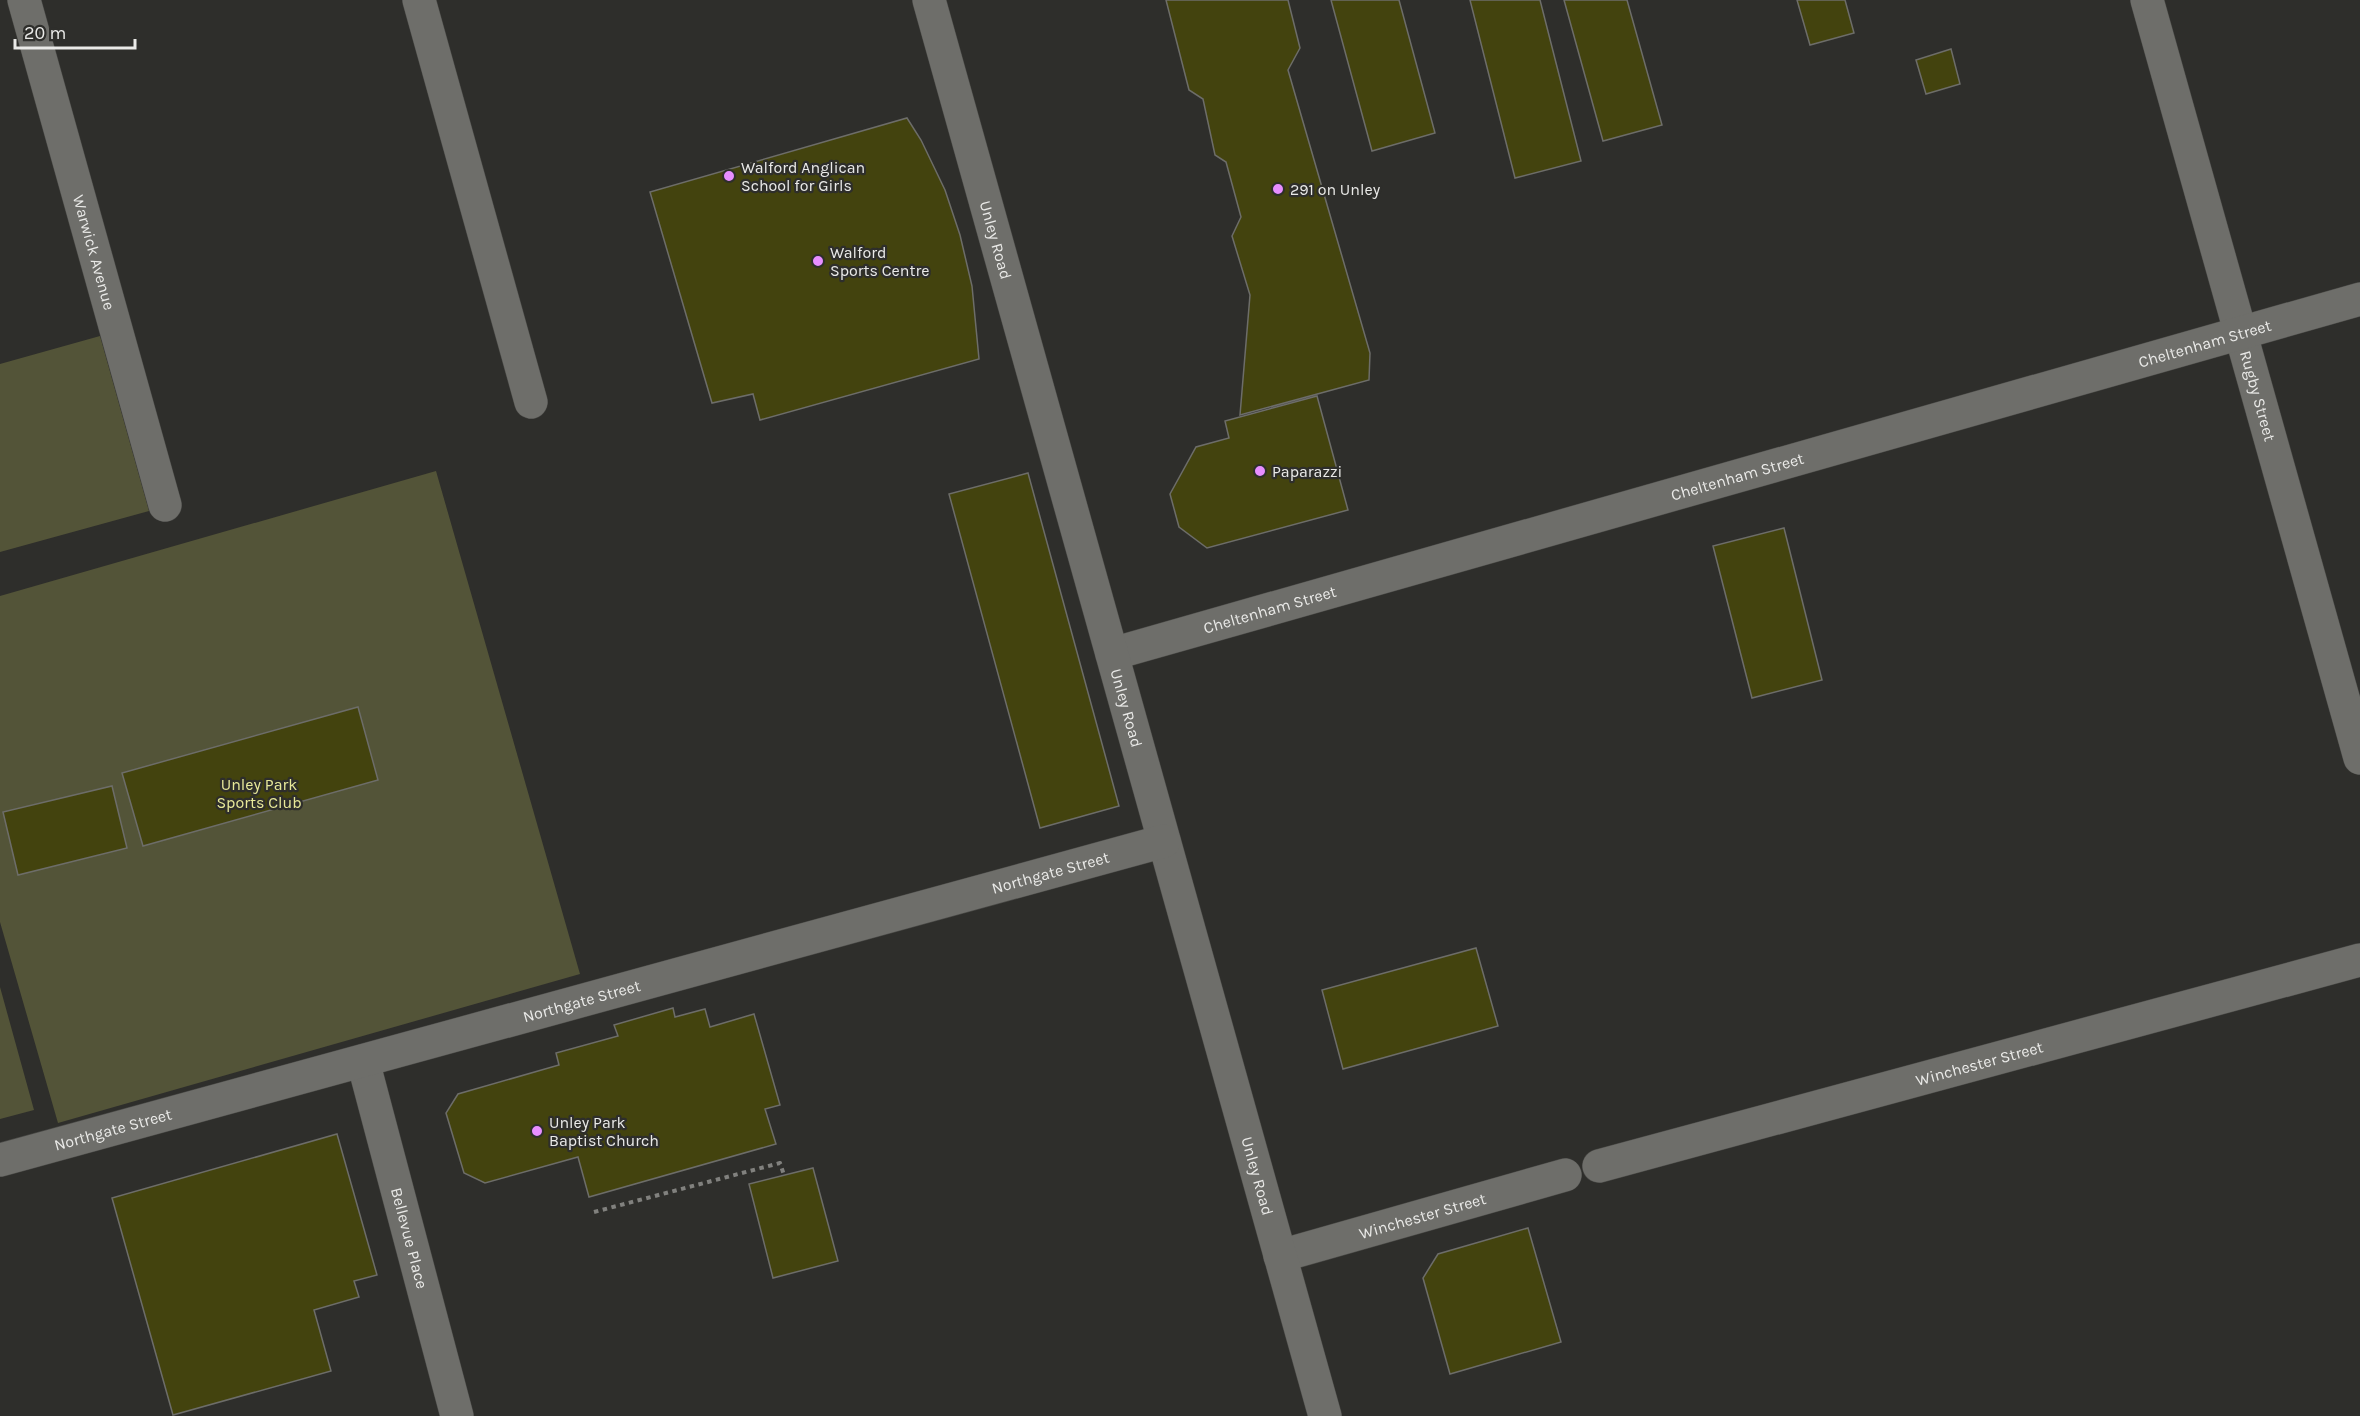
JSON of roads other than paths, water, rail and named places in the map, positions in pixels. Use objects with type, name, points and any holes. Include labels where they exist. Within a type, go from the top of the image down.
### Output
[{"type":"street","name":"Warwick Avenue","points":[[24,0],[165,505]]},
{"type":"street","points":[[419,0],[531,402]]},
{"type":"street","name":"Unley Road","points":[[929,0],[1325,1416]]},
{"type":"street","name":"Rugby Street","points":[[2147,0],[2360,758]]},
{"type":"street","name":"Cheltenham Street","points":[[1112,654],[2360,298]]},
{"type":"street","name":"Northgate Street","points":[[0,1160],[1164,841]]},
{"type":"street","name":"Winchester Street","points":[[1599,1166],[2360,960]]},
{"type":"street","name":"Bellevue Place","points":[[363,1060],[457,1416]]},
{"type":"street","name":"Winchester Street","points":[[1280,1256],[1565,1175]]},
{"type":"place","name":"Walford Anglican School for Girls","points":[[729,176]]},
{"type":"place","name":"291 on Unley","points":[[1278,189]]},
{"type":"place","name":"Walford Sports Centre","points":[[818,261]]},
{"type":"place","name":"Paparazzi","points":[[1260,471]]},
{"type":"place","name":"Unley Park Baptist Church","points":[[537,1131]]},
{"type":"park label","name":"Unley Park Sports Club","points":[[259,793]]}]
